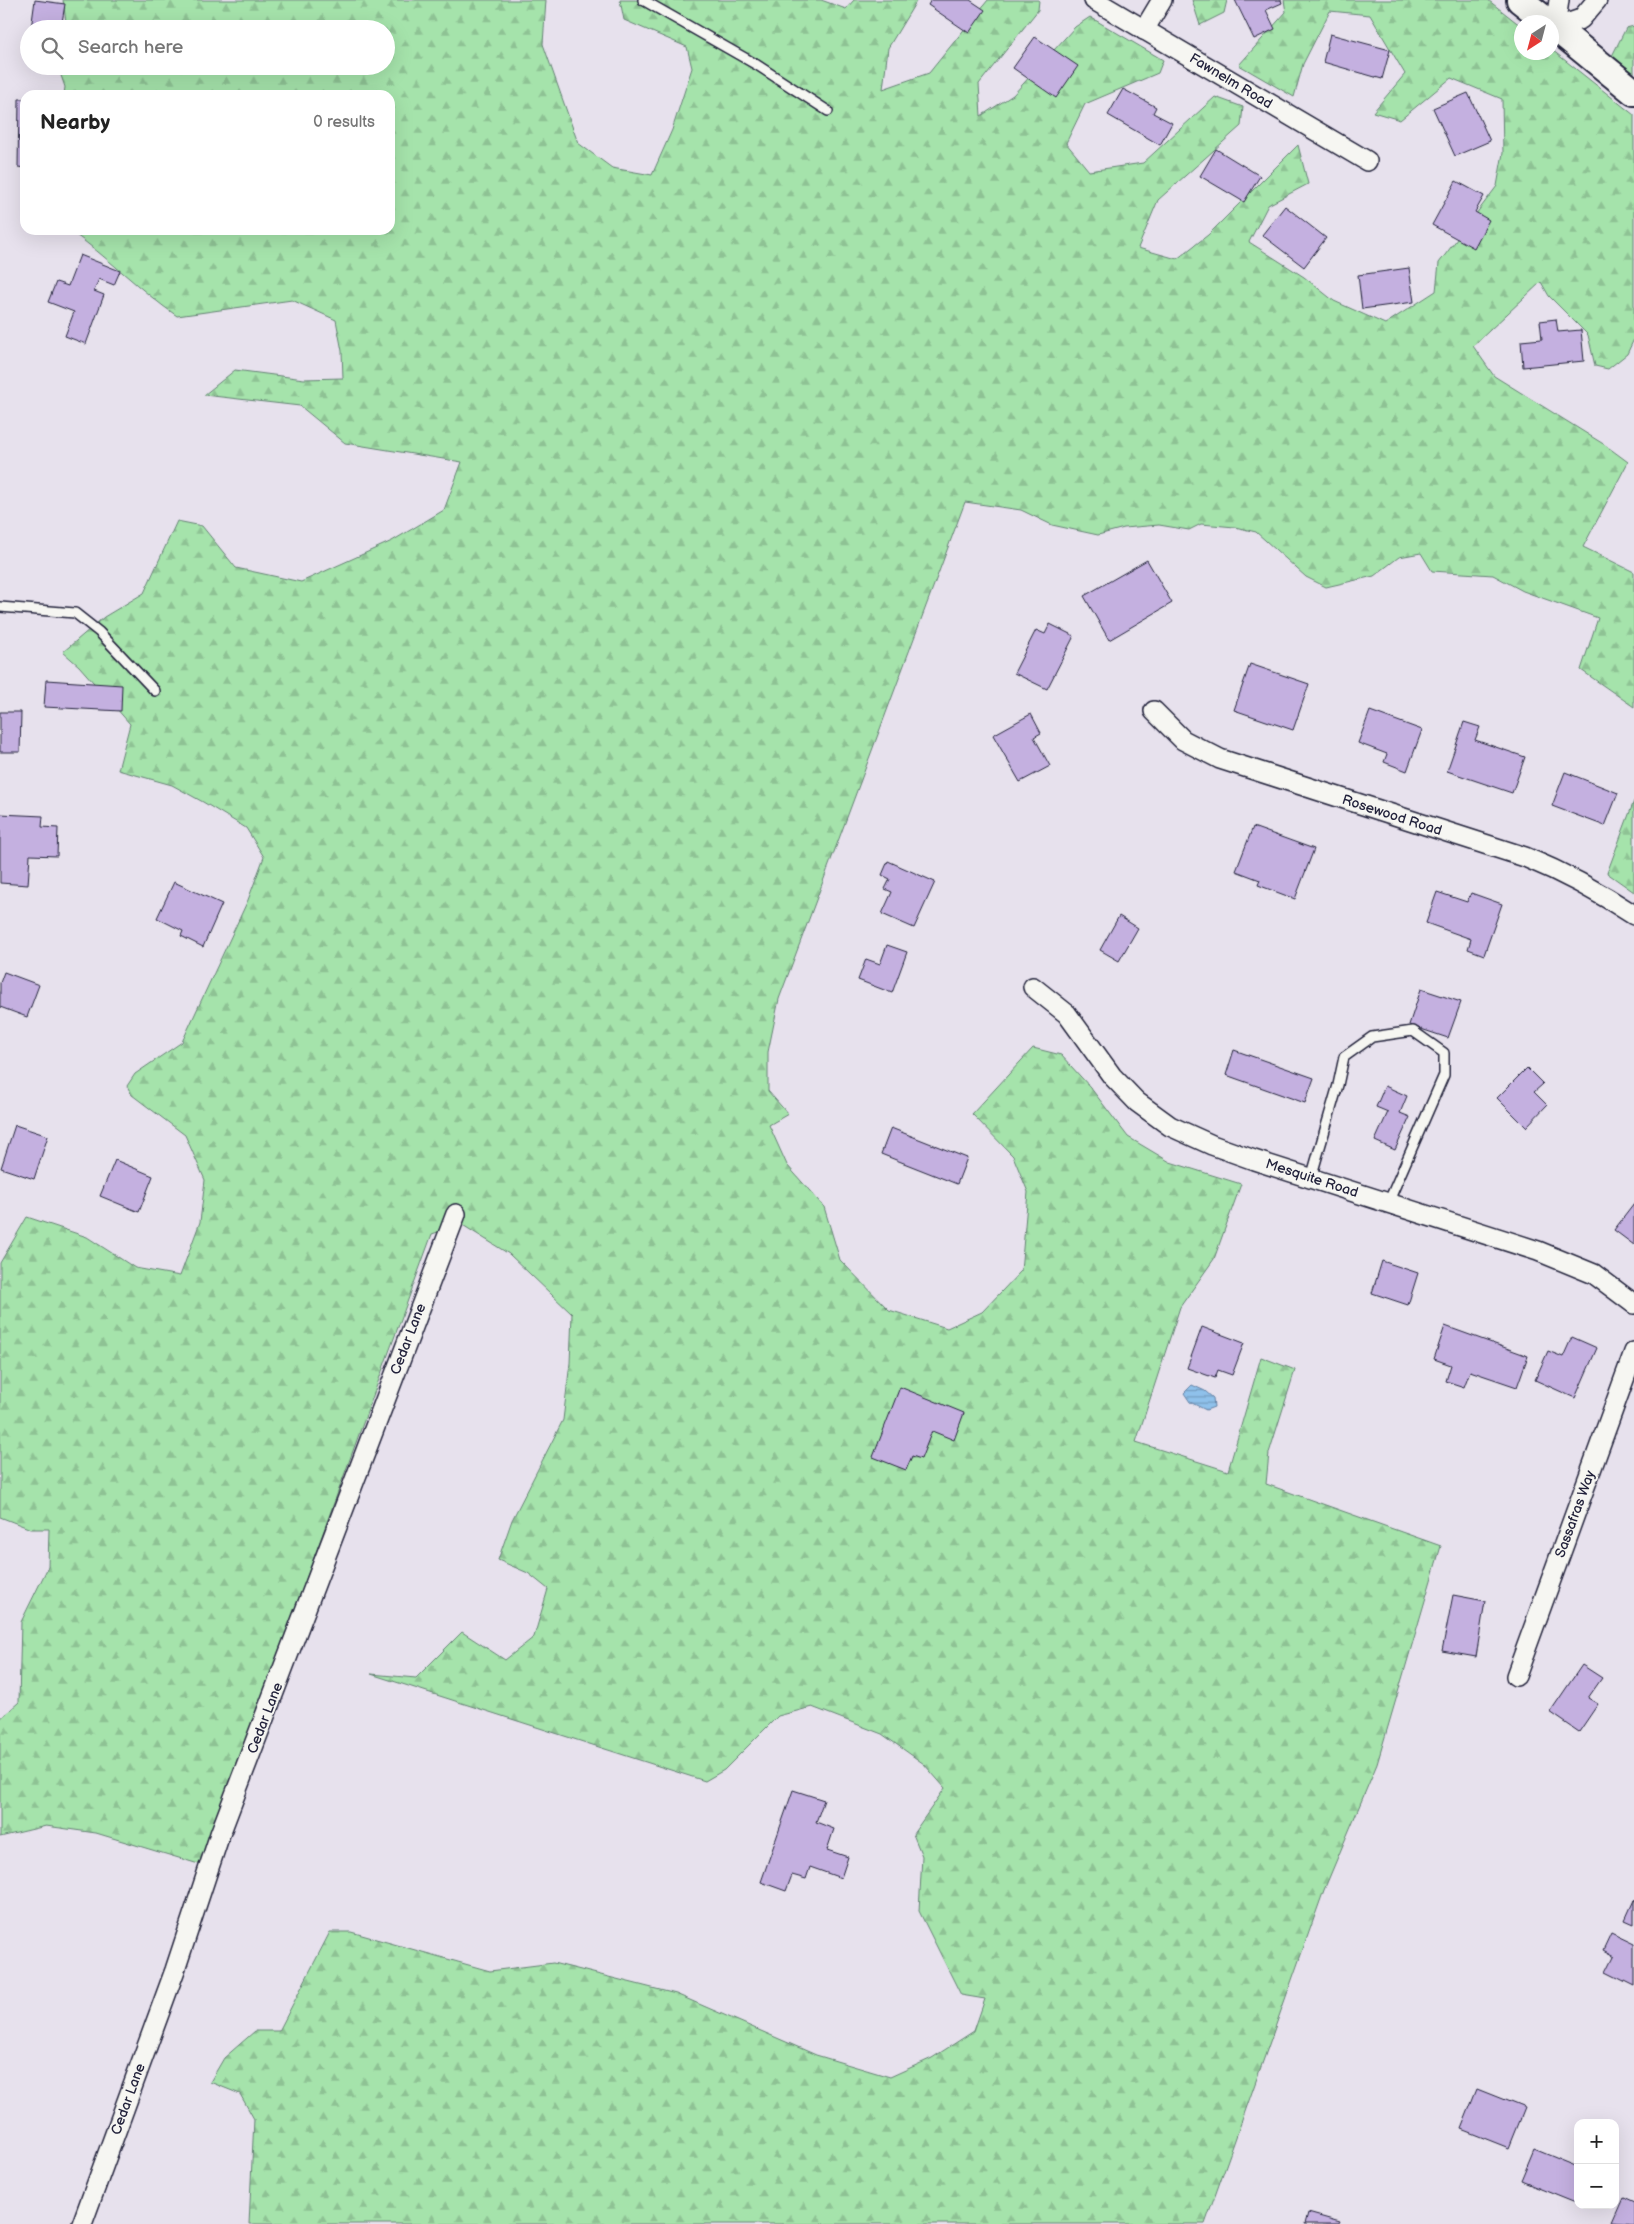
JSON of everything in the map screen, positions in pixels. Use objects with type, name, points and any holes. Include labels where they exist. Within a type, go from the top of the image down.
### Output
[{"type":"street","name":"Fawnelm Road","points":[[1094,0],[1367,162]]},
{"type":"street","points":[[1144,30],[1162,0]]},
{"type":"street","points":[[1520,0],[1539,15]]},
{"type":"street","points":[[1555,15],[1559,0]]},
{"type":"street","points":[[1559,24],[1581,19],[1597,0]]},
{"type":"street","points":[[1559,31],[1634,92]]},
{"type":"street","name":"Rosewood Road","points":[[1154,711],[1183,740],[1220,759],[1525,858],[1560,872],[1602,894],[1634,915]]},
{"type":"street","name":"Mesquite Road","points":[[1033,987],[1066,1014],[1112,1076],[1137,1102],[1170,1126],[1212,1145],[1538,1251],[1594,1274],[1634,1304]]},
{"type":"street","name":"Cedar Lane","points":[[82,2224],[175,1970],[220,1834],[456,1214]]},
{"type":"street","name":"Sassafras Way","points":[[1516,1676],[1634,1352]]},
{"type":"lane","points":[[643,0],[757,65],[828,111]]},
{"type":"lane","points":[[0,607],[75,613],[100,632],[155,691]]},
{"type":"lane","points":[[1311,1178],[1338,1085],[1344,1057],[1372,1037],[1413,1031],[1444,1053],[1444,1075],[1388,1203]]},
{"type":"green space","points":[[63,0],[546,0],[543,44],[578,143],[612,168],[652,175],[672,130],[692,68],[687,47],[624,20],[620,0],[821,0],[846,9],[854,0],[917,0],[888,48],[883,89],[929,73],[988,0],[1039,0],[1038,10],[979,84],[981,116],[1013,95],[1075,27],[1090,17],[1163,60],[1158,73],[1085,104],[1066,143],[1089,171],[1143,163],[1215,97],[1243,107],[1241,126],[1158,200],[1138,248],[1177,259],[1208,235],[1298,145],[1308,184],[1268,205],[1249,242],[1304,277],[1334,301],[1385,324],[1436,291],[1439,263],[1497,186],[1503,153],[1502,99],[1451,78],[1400,120],[1373,112],[1405,74],[1370,15],[1330,11],[1303,64],[1294,97],[1239,65],[1286,12],[1284,0],[1488,0],[1514,20],[1514,60],[1559,60],[1559,56],[1634,115],[1634,339],[1627,354],[1608,369],[1595,366],[1588,335],[1549,296],[1541,282],[1473,346],[1494,376],[1605,445],[1628,462],[1583,547],[1634,572],[1634,707],[1581,670],[1598,618],[1523,591],[1493,575],[1432,571],[1421,553],[1399,557],[1374,576],[1326,587],[1306,577],[1256,532],[1235,527],[1201,524],[1189,530],[1159,525],[1124,528],[1098,535],[1052,525],[1021,510],[965,502],[779,999],[768,1052],[768,1091],[788,1114],[769,1125],[787,1165],[824,1207],[840,1260],[889,1310],[947,1328],[982,1312],[1021,1271],[1028,1192],[1013,1156],[972,1114],[1033,1048],[1061,1055],[1090,1087],[1128,1137],[1170,1162],[1241,1184],[1214,1259],[1180,1307],[1136,1442],[1228,1471],[1261,1357],[1295,1370],[1269,1453],[1266,1484],[1441,1546],[1377,1764],[1324,1890],[1205,2224],[249,2224],[254,2119],[240,2094],[210,2082],[224,2058],[255,2031],[279,2031],[330,1932],[351,1932],[490,1971],[553,1963],[676,1994],[816,2055],[890,2077],[932,2058],[974,2031],[985,1999],[961,1995],[919,1911],[922,1856],[913,1834],[945,1788],[924,1764],[882,1734],[812,1707],[778,1716],[724,1770],[705,1781],[371,1674],[416,1678],[462,1632],[505,1660],[534,1637],[548,1589],[528,1573],[498,1560],[512,1520],[563,1420],[570,1363],[572,1314],[509,1254],[461,1224],[432,1234],[202,1865],[96,1833],[46,1826],[0,1837],[0,1719],[19,1702],[21,1622],[48,1567],[49,1529],[31,1529],[0,1517],[0,1263],[27,1217],[87,1237],[135,1268],[180,1276],[200,1222],[205,1180],[185,1135],[132,1095],[127,1086],[135,1074],[182,1042],[248,900],[264,857],[246,828],[203,802],[172,785],[118,770],[130,724],[79,666],[63,652],[104,617],[144,593],[177,521],[202,526],[236,568],[301,582],[392,541],[444,510],[462,462],[345,443],[300,406],[204,395],[235,370],[304,379],[343,378],[342,351],[336,320],[292,300],[177,316],[76,235],[395,235],[395,90],[65,90],[61,75],[395,75],[395,20],[66,20]]},
{"type":"green space","points":[[1192,0],[1227,0],[1224,13],[1200,25]]},
{"type":"green space","points":[[1634,26],[1634,73],[1612,56],[1626,28]]},
{"type":"green space","points":[[1634,801],[1634,892],[1607,873]]},
{"type":"water","points":[[1192,1385],[1205,1391],[1213,1398],[1214,1407],[1206,1410],[1190,1402],[1184,1393]]},
{"type":"building","points":[[35,0],[65,4],[62,20],[32,20]]},
{"type":"building","points":[[931,0],[970,0],[985,10],[969,33],[928,5]]},
{"type":"building","points":[[1235,0],[1281,0],[1282,3],[1266,10],[1275,29],[1254,39]]},
{"type":"building","points":[[1330,34],[1390,50],[1382,79],[1323,62]]},
{"type":"building","points":[[1035,37],[1078,66],[1056,98],[1013,68]]},
{"type":"building","points":[[1123,89],[1156,107],[1153,113],[1172,123],[1160,145],[1108,115]]},
{"type":"building","points":[[1468,93],[1490,141],[1455,156],[1433,108]]},
{"type":"building","points":[[19,99],[20,99],[20,167],[18,167]]},
{"type":"building","points":[[1216,149],[1260,176],[1244,202],[1200,176]]},
{"type":"building","points":[[1456,181],[1484,196],[1475,212],[1489,220],[1474,248],[1432,225]]},
{"type":"building","points":[[1285,206],[1326,238],[1304,267],[1262,235]]},
{"type":"building","points":[[80,255],[120,271],[114,285],[99,279],[94,291],[104,295],[86,344],[65,336],[74,312],[48,302],[56,282],[68,286]]},
{"type":"building","points":[[1409,268],[1414,302],[1362,309],[1358,275]]},
{"type":"building","points":[[1556,319],[1558,332],[1581,330],[1584,361],[1523,367],[1521,341],[1542,339],[1540,321]]},
{"type":"building","points":[[1147,560],[1172,603],[1109,640],[1084,596]]},
{"type":"building","points":[[1050,624],[1074,636],[1047,689],[1014,673],[1036,630],[1045,634]]},
{"type":"building","points":[[1250,664],[1309,684],[1293,730],[1234,710]]},
{"type":"building","points":[[46,680],[122,685],[121,711],[44,707]]},
{"type":"building","points":[[1370,711],[1422,730],[1407,771],[1384,762],[1387,754],[1358,743]]},
{"type":"building","points":[[0,712],[21,712],[20,752],[0,752]]},
{"type":"building","points":[[1031,714],[1041,733],[1034,737],[1050,766],[1020,782],[993,735]]},
{"type":"building","points":[[1464,722],[1480,727],[1475,740],[1525,757],[1512,793],[1447,771]]},
{"type":"building","points":[[1565,772],[1618,793],[1605,826],[1552,806]]},
{"type":"building","points":[[0,814],[43,816],[42,827],[58,828],[57,856],[30,855],[28,885],[0,883]]},
{"type":"building","points":[[1253,827],[1314,849],[1295,899],[1258,885],[1260,880],[1236,871]]},
{"type":"building","points":[[888,861],[935,882],[914,928],[882,914],[892,892],[885,889],[890,879],[882,875]]},
{"type":"building","points":[[174,882],[222,904],[203,947],[181,936],[183,931],[157,918]]},
{"type":"building","points":[[1437,892],[1467,902],[1471,893],[1502,904],[1484,955],[1468,949],[1471,939],[1426,923]]},
{"type":"building","points":[[1119,916],[1138,928],[1119,961],[1100,950]]},
{"type":"building","points":[[887,945],[907,952],[892,993],[858,980],[866,959],[880,964]]},
{"type":"building","points":[[4,972],[39,985],[27,1017],[0,1007],[0,983]]},
{"type":"building","points":[[1421,989],[1461,1002],[1448,1038],[1409,1025]]},
{"type":"building","points":[[1234,1050],[1314,1078],[1305,1103],[1226,1075]]},
{"type":"building","points":[[1527,1068],[1543,1084],[1534,1092],[1547,1105],[1526,1127],[1497,1098]]},
{"type":"building","points":[[1385,1086],[1407,1096],[1400,1113],[1410,1117],[1395,1150],[1375,1141],[1388,1112],[1376,1107]]},
{"type":"building","points":[[15,1125],[48,1136],[34,1179],[1,1168]]},
{"type":"building","points":[[891,1128],[967,1158],[957,1184],[881,1154]]},
{"type":"building","points":[[115,1160],[153,1176],[139,1212],[100,1196]]},
{"type":"building","points":[[1634,1204],[1634,1245],[1614,1230]]},
{"type":"building","points":[[1382,1261],[1418,1273],[1408,1305],[1372,1293]]},
{"type":"building","points":[[1445,1326],[1528,1356],[1517,1387],[1470,1371],[1464,1387],[1446,1381],[1451,1365],[1434,1359]]},
{"type":"building","points":[[1202,1327],[1244,1343],[1232,1375],[1218,1370],[1215,1378],[1187,1368]]},
{"type":"building","points":[[1572,1337],[1597,1348],[1575,1398],[1535,1380],[1548,1351],[1563,1357]]},
{"type":"building","points":[[900,1387],[964,1413],[954,1440],[932,1431],[921,1459],[912,1456],[906,1470],[873,1457]]},
{"type":"building","points":[[1453,1595],[1485,1601],[1476,1657],[1442,1651]]},
{"type":"building","points":[[1582,1665],[1602,1678],[1588,1698],[1598,1704],[1579,1732],[1550,1712]]},
{"type":"building","points":[[793,1790],[824,1800],[816,1822],[834,1829],[827,1850],[848,1857],[841,1878],[810,1867],[806,1879],[792,1875],[786,1891],[761,1882]]},
{"type":"building","points":[[1634,1900],[1634,1924],[1625,1920]]},
{"type":"building","points":[[1611,1933],[1634,1944],[1634,1986],[1606,1972],[1614,1956],[1603,1950]]},
{"type":"building","points":[[1477,2089],[1525,2108],[1509,2148],[1461,2129]]},
{"type":"building","points":[[1534,2149],[1574,2165],[1574,2201],[1521,2180]]},
{"type":"building","points":[[1623,2197],[1634,2202],[1634,2224],[1612,2222]]},
{"type":"building","points":[[1308,2213],[1340,2222],[1339,2224],[1305,2224]]}]
